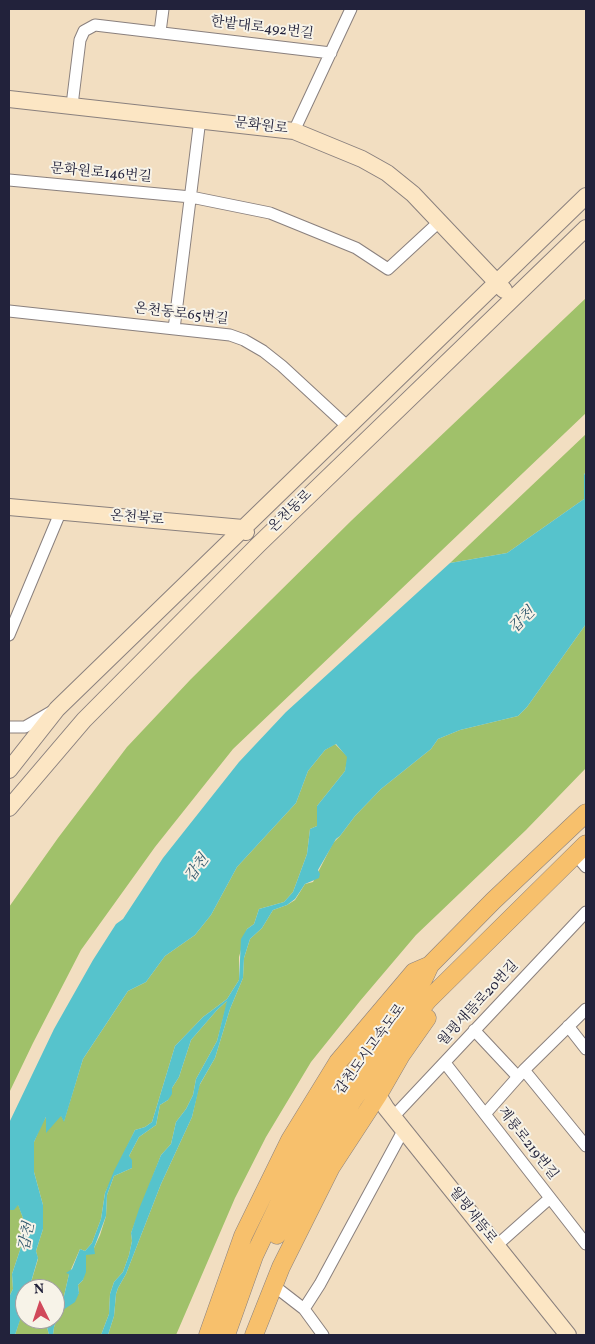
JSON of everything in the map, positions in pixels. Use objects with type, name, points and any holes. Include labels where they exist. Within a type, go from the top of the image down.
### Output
[{"type":"main road","name":"문화원로","points":[[9,100],[72,105],[294,131],[362,159],[387,173],[413,194],[440,221],[512,300]]},
{"type":"main road","name":"온천동로","points":[[9,770],[57,709],[498,284],[586,196]]},
{"type":"main road","name":"온천동로","points":[[9,808],[84,720],[258,545],[586,228]]},
{"type":"main road","name":"온천북로","points":[[9,507],[243,528]]},
{"type":"main road","points":[[243,528],[258,545]]},
{"type":"main road","name":"갑천도시고속도로","points":[[226,1335],[254,1256],[302,1155],[342,1088],[424,978],[430,965],[493,901],[586,813]]},
{"type":"main road","name":"갑천도시고속도로","points":[[237,1335],[258,1271],[322,1149],[386,1052],[428,1000],[583,855]]},
{"type":"main road","points":[[208,1335],[243,1236],[290,1140],[338,1062],[414,972],[430,965]]},
{"type":"main road","points":[[254,1335],[273,1284],[331,1167],[402,1055],[461,968]]},
{"type":"main road","name":"월평새뜸로","points":[[378,1095],[568,1335]]},
{"type":"street","points":[[160,32],[163,9]]},
{"type":"street","name":"한밭대로492번길","points":[[294,131],[351,9]]},
{"type":"street","name":"한밭대로492번길","points":[[72,105],[80,40],[84,31],[95,25],[331,53]]},
{"type":"street","points":[[174,329],[200,119]]},
{"type":"street","name":"문화원로146번길","points":[[9,180],[190,197],[270,212],[356,248],[388,268],[440,221]]},
{"type":"street","name":"온천동로65번길","points":[[9,311],[230,335],[244,340],[282,366],[348,427]]},
{"type":"street","points":[[9,635],[60,512]]},
{"type":"street","points":[[9,727],[24,727],[57,709]]},
{"type":"street","name":"월평새뜸로20번길","points":[[304,1309],[320,1284],[399,1123],[445,1063],[474,1030],[586,912]]},
{"type":"street","points":[[485,1114],[521,1073],[586,1009]]},
{"type":"street","points":[[568,1026],[586,1049]]},
{"type":"street","points":[[474,1030],[521,1073],[586,1146]]},
{"type":"street","name":"계룡로219번길","points":[[445,1063],[586,1244]]},
{"type":"street","points":[[496,1246],[550,1198]]},
{"type":"street","points":[[273,1284],[304,1309],[323,1335]]},
{"type":"green space","points":[[586,298],[586,413],[233,749],[155,847],[81,950],[9,1093],[9,907],[58,838],[127,747],[191,679],[352,520]]},
{"type":"green space","points":[[586,434],[584,499],[507,553],[450,563]]},
{"type":"green space","points":[[586,624],[586,768],[526,830],[416,935],[311,1062],[266,1137],[235,1198],[176,1335],[108,1335],[114,1316],[118,1288],[126,1274],[161,1184],[192,1117],[199,1086],[215,1058],[230,1009],[243,978],[244,958],[250,939],[262,928],[273,910],[295,900],[305,884],[313,882],[333,843],[355,816],[381,789],[431,749],[438,739],[460,730],[518,716],[527,707]]},
{"type":"green space","points":[[335,744],[348,757],[345,771],[317,806],[317,826],[310,829],[307,854],[293,892],[284,902],[259,909],[254,924],[247,929],[239,957],[239,980],[227,999],[203,1017],[175,1046],[152,1122],[145,1127],[135,1130],[105,1193],[101,1219],[92,1243],[85,1251],[80,1249],[69,1274],[65,1292],[65,1279],[32,1279],[38,1259],[36,1251],[43,1229],[43,1205],[34,1172],[33,1151],[34,1142],[42,1123],[47,1116],[46,1131],[61,1115],[64,1121],[83,1059],[128,991],[146,982],[165,956],[195,935],[211,915],[237,867],[296,803],[308,771],[325,750]]},
{"type":"green space","points":[[228,1000],[217,1041],[196,1079],[193,1095],[186,1109],[176,1122],[171,1144],[161,1155],[131,1233],[132,1241],[129,1255],[123,1272],[114,1282],[110,1294],[109,1314],[101,1335],[53,1335],[54,1329],[65,1329],[65,1307],[79,1293],[78,1285],[83,1280],[86,1255],[94,1248],[100,1235],[106,1216],[107,1195],[114,1176],[132,1168],[129,1156],[139,1137],[156,1125],[160,1105],[168,1100],[172,1088],[179,1077],[191,1040]]},
{"type":"green space","points":[[18,1204],[23,1218],[24,1238],[12,1274],[13,1289],[9,1297],[9,1210]]},
{"type":"green space","points":[[17,1329],[48,1329],[49,1335],[15,1335]]},
{"type":"water","name":"갑천","points":[[586,471],[586,624],[527,707],[518,716],[460,730],[438,739],[431,749],[381,789],[355,816],[336,839],[318,870],[319,878],[305,884],[295,899],[287,905],[273,910],[262,928],[250,939],[244,958],[243,978],[230,1009],[215,1058],[200,1084],[192,1117],[161,1184],[126,1274],[118,1288],[114,1316],[108,1335],[101,1335],[109,1314],[110,1294],[114,1282],[123,1272],[129,1255],[132,1241],[131,1233],[139,1209],[161,1155],[171,1144],[176,1122],[186,1109],[193,1095],[196,1079],[217,1041],[227,1001],[191,1040],[179,1077],[172,1088],[172,1094],[168,1100],[160,1105],[156,1125],[139,1137],[129,1156],[132,1160],[132,1168],[114,1176],[107,1195],[106,1216],[94,1248],[95,1254],[86,1255],[86,1272],[83,1280],[78,1285],[79,1293],[75,1302],[65,1309],[65,1292],[69,1274],[66,1273],[72,1269],[80,1249],[85,1251],[92,1243],[101,1219],[105,1193],[135,1130],[145,1127],[152,1122],[175,1046],[203,1017],[227,999],[239,980],[241,939],[247,929],[254,924],[259,909],[284,902],[293,892],[307,854],[310,829],[317,826],[317,806],[345,771],[347,757],[336,744],[325,750],[308,771],[296,803],[237,867],[211,915],[195,935],[165,956],[146,982],[128,991],[83,1059],[64,1122],[61,1116],[46,1133],[46,1117],[34,1142],[34,1172],[43,1205],[43,1229],[36,1251],[38,1258],[32,1279],[15,1279],[15,1329],[17,1329],[15,1335],[9,1335],[9,1297],[13,1289],[12,1274],[24,1238],[23,1218],[18,1205],[14,1210],[9,1210],[9,1123],[54,1029],[93,960],[116,924],[123,919],[163,858],[239,762],[286,712],[450,563],[507,553],[584,499],[584,475]]},
{"type":"water","points":[[48,1329],[54,1329],[53,1335],[49,1335]]}]
